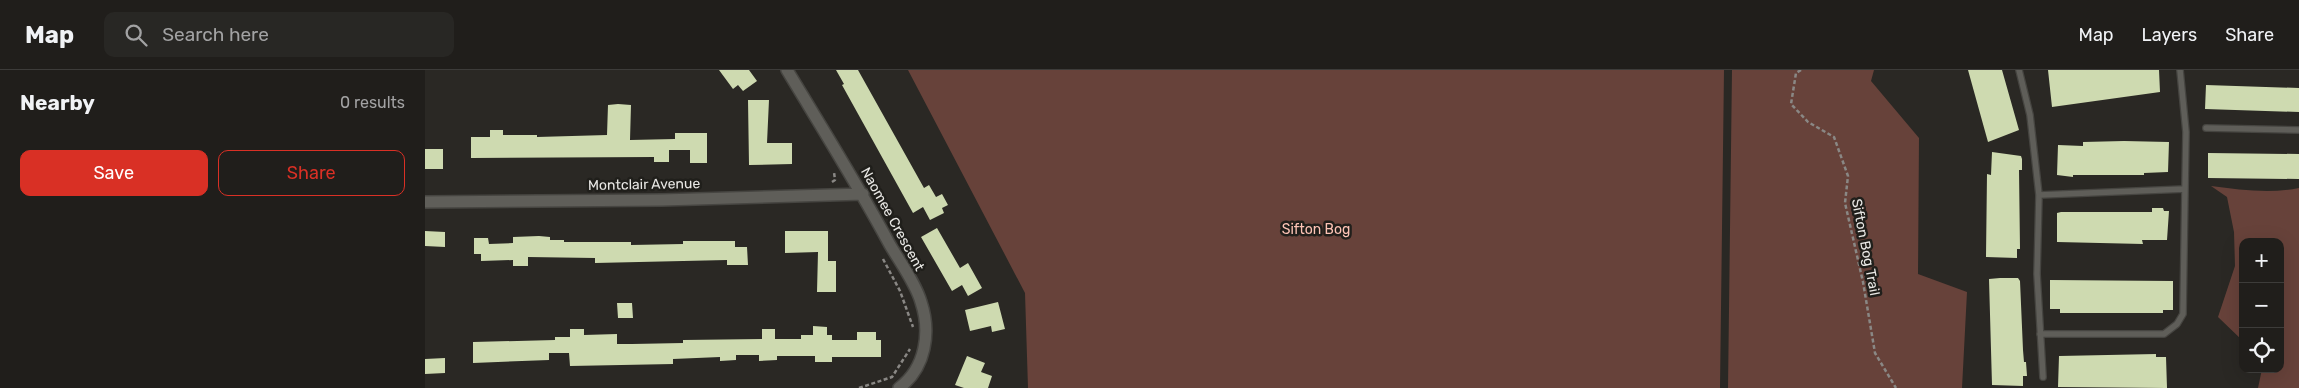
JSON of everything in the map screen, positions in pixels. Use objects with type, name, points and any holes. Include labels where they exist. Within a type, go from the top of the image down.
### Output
[{"type":"street","name":"Naomee Crescent","points":[[787,70],[863,194],[921,302],[927,342],[922,359],[910,380],[899,388]]},
{"type":"street","name":"Montclair Avenue","points":[[425,202],[662,200],[863,194]]},
{"type":"lane","points":[[2019,70],[2030,115],[2039,195],[2037,274],[2043,377]]},
{"type":"lane","points":[[2040,334],[2164,334],[2177,324],[2183,314],[2186,132],[2180,70]]},
{"type":"lane","points":[[2206,128],[2299,130]]},
{"type":"lane","points":[[2039,195],[2185,189]]},
{"type":"path","name":"Sifton Bog Trail","points":[[1801,70],[1796,74],[1791,104],[1808,122],[1834,137],[1848,176],[1845,203],[1863,282],[1875,352],[1896,388]]},
{"type":"path","points":[[830,184],[835,180],[833,166]]},
{"type":"path","points":[[883,258],[900,291],[914,331]]},
{"type":"path","points":[[859,388],[892,377],[911,348]]},
{"type":"green space","name":"Sifton Bog","points":[[908,70],[1724,70],[1720,388],[1028,388],[1025,293]]},
{"type":"green space","points":[[1732,70],[1874,70],[1871,81],[1919,138],[1918,274],[1967,292],[1962,388],[1728,388]]},
{"type":"green space","points":[[2211,186],[2266,191],[2299,188],[2299,388],[2258,388],[2261,373],[2284,373],[2284,238],[2239,238],[2239,337],[2218,317],[2235,266],[2234,232],[2227,197]]},
{"type":"building","points":[[719,70],[749,70],[757,81],[743,91],[738,85],[733,89]]},
{"type":"building","points":[[836,70],[858,70],[924,188],[929,185],[936,197],[942,194],[948,205],[942,208],[944,213],[930,220],[923,207],[913,213],[842,85],[844,84]]},
{"type":"building","points":[[1968,70],[2002,70],[2019,130],[1988,142]]},
{"type":"building","points":[[2048,70],[2159,70],[2160,92],[2052,107]]},
{"type":"building","points":[[2206,85],[2299,88],[2299,112],[2205,109]]},
{"type":"building","points":[[748,100],[769,100],[767,143],[792,143],[792,164],[749,165]]},
{"type":"building","points":[[608,105],[631,105],[630,140],[675,139],[675,133],[707,133],[707,163],[690,163],[690,150],[669,150],[669,162],[654,162],[654,157],[471,158],[471,137],[490,137],[490,130],[503,130],[503,135],[537,135],[537,137],[607,135]]},
{"type":"building","points":[[2083,142],[2169,142],[2168,172],[2144,173],[2144,175],[2073,175],[2073,177],[2057,175],[2058,145],[2083,146]]},
{"type":"building","points":[[425,149],[443,149],[443,169],[425,169]]},
{"type":"building","points":[[1992,152],[2021,156],[2022,159],[2022,170],[2019,170],[2020,249],[2017,249],[2017,258],[1986,257],[1987,174],[1991,175]]},
{"type":"building","points":[[2208,153],[2299,154],[2299,179],[2208,178]]},
{"type":"building","points":[[2152,208],[2163,208],[2164,211],[2169,211],[2167,240],[2142,240],[2143,244],[2057,242],[2057,213],[2152,212]]},
{"type":"building","points":[[937,228],[960,268],[968,263],[982,288],[968,296],[962,285],[952,291],[921,237]]},
{"type":"building","points":[[425,231],[445,232],[445,247],[425,246]]},
{"type":"building","points":[[785,231],[828,231],[828,261],[836,261],[836,292],[817,292],[818,252],[785,253]]},
{"type":"building","points":[[513,237],[550,237],[550,240],[564,240],[564,242],[631,242],[631,245],[683,244],[683,241],[735,241],[735,247],[747,247],[748,265],[727,265],[727,260],[595,263],[595,258],[528,257],[528,266],[513,266],[513,260],[481,261],[481,254],[474,254],[474,238],[488,238],[489,244],[513,243]]},
{"type":"building","points":[[2018,278],[2020,281],[2023,350],[2027,376],[2023,376],[2023,386],[1992,385],[1989,279]]},
{"type":"building","points":[[2050,280],[2173,281],[2173,310],[2163,310],[2163,313],[2060,313],[2060,309],[2050,309]]},
{"type":"building","points":[[998,302],[1005,329],[992,332],[991,326],[970,331],[965,310]]},
{"type":"building","points":[[617,303],[632,303],[633,318],[618,318]]},
{"type":"building","points":[[813,326],[827,327],[827,335],[832,335],[832,340],[857,340],[857,332],[876,332],[876,340],[881,340],[881,357],[832,357],[832,362],[815,362],[815,356],[777,356],[777,360],[759,361],[759,355],[736,355],[736,360],[720,361],[720,357],[673,359],[673,364],[570,366],[569,353],[549,353],[549,360],[473,363],[473,342],[555,340],[555,337],[570,337],[570,329],[584,329],[584,335],[617,334],[617,344],[632,344],[683,343],[683,340],[762,339],[762,329],[775,329],[775,339],[801,339],[801,335],[813,335]]},
{"type":"building","points":[[2156,354],[2156,357],[2166,357],[2167,388],[2058,387],[2059,356]]},
{"type":"building","points":[[967,356],[985,363],[981,372],[992,376],[988,388],[964,388],[955,385]]},
{"type":"building","points":[[445,358],[445,373],[425,374],[425,359]]}]
